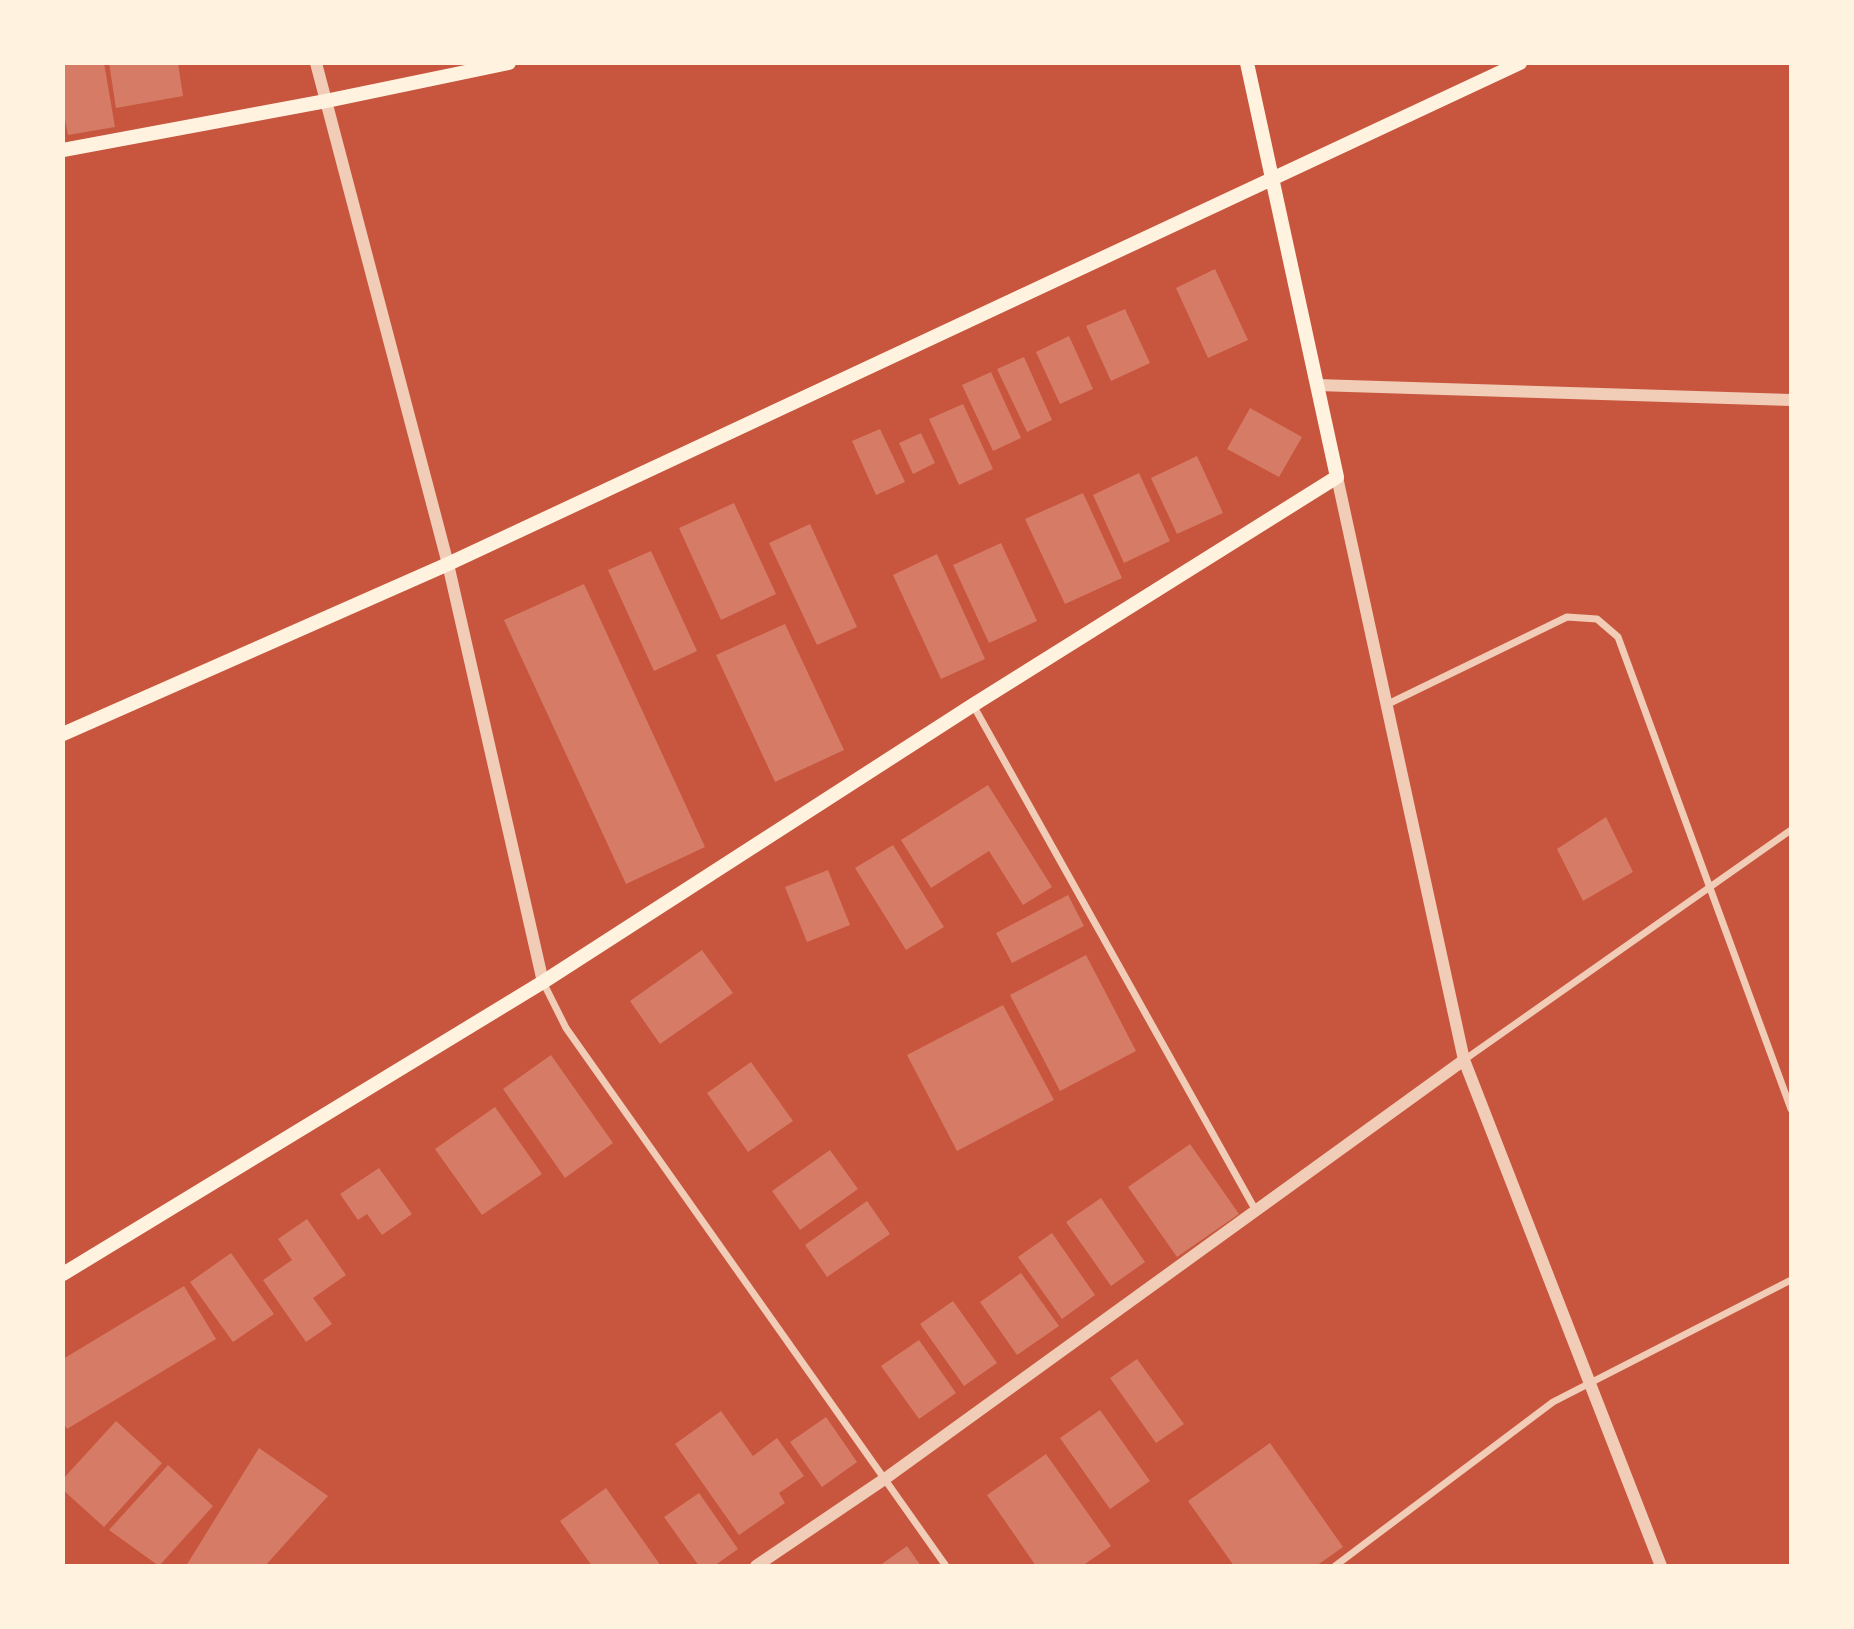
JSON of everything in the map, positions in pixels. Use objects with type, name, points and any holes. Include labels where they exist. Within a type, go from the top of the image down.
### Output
[{"type":"main road","points":[[63,150],[326,101],[509,63]]},
{"type":"main road","points":[[63,1274],[543,982],[973,705],[1337,477],[1247,63]]},
{"type":"main road","points":[[63,734],[448,564],[1520,63]]},
{"type":"street","points":[[316,63],[448,564],[543,982],[566,1028],[946,1566]]},
{"type":"street","points":[[1317,385],[1791,400]]},
{"type":"street","points":[[1337,477],[1464,1060],[1661,1566]]},
{"type":"street","points":[[1386,705],[1567,617],[1597,619],[1618,637],[1791,1109]]},
{"type":"street","points":[[973,705],[1255,1211]]},
{"type":"street","points":[[755,1566],[886,1478],[1464,1060],[1791,830]]},
{"type":"street","points":[[1335,1566],[1553,1402],[1791,1280]]},
{"type":"building","points":[[63,63],[104,63],[115,127],[68,135],[63,110]]},
{"type":"building","points":[[109,63],[178,63],[183,96],[116,108]]},
{"type":"building","points":[[1215,269],[1248,340],[1208,358],[1176,288]]},
{"type":"building","points":[[1125,309],[1150,363],[1111,381],[1086,326]]},
{"type":"building","points":[[1069,336],[1093,389],[1060,404],[1036,352]]},
{"type":"building","points":[[1024,357],[1052,420],[1027,432],[997,369]]},
{"type":"building","points":[[991,372],[1021,438],[993,451],[962,385]]},
{"type":"building","points":[[963,404],[993,469],[959,485],[929,419]]},
{"type":"building","points":[[1250,408],[1302,437],[1279,477],[1227,449]]},
{"type":"building","points":[[880,429],[905,482],[876,495],[852,441]]},
{"type":"building","points":[[921,433],[935,463],[913,474],[899,443]]},
{"type":"building","points":[[1197,456],[1223,513],[1177,534],[1151,478]]},
{"type":"building","points":[[1139,473],[1170,541],[1124,563],[1093,495]]},
{"type":"building","points":[[1083,493],[1122,578],[1065,604],[1025,519]]},
{"type":"building","points":[[734,503],[776,594],[721,620],[679,528]]},
{"type":"building","points":[[810,524],[857,627],[817,645],[769,543]]},
{"type":"building","points":[[1001,543],[1037,621],[989,643],[953,565]]},
{"type":"building","points":[[651,551],[697,651],[654,671],[608,570]]},
{"type":"building","points":[[937,554],[985,659],[941,679],[893,575]]},
{"type":"building","points":[[584,584],[705,847],[626,884],[504,620]]},
{"type":"building","points":[[785,624],[844,750],[775,782],[716,655]]},
{"type":"building","points":[[988,785],[1052,887],[1023,905],[989,851],[931,888],[901,840]]},
{"type":"building","points":[[1606,817],[1633,872],[1583,901],[1557,849]]},
{"type":"building","points":[[893,845],[944,927],[906,950],[855,868]]},
{"type":"building","points":[[828,870],[850,925],[807,942],[785,887]]},
{"type":"building","points":[[1068,895],[1084,926],[1012,963],[996,933]]},
{"type":"building","points":[[702,950],[733,993],[660,1044],[630,1001]]},
{"type":"building","points":[[1086,955],[1136,1051],[1060,1091],[1010,995]]},
{"type":"building","points":[[1003,1005],[1054,1100],[957,1151],[907,1055]]},
{"type":"building","points":[[551,1055],[613,1143],[565,1178],[503,1089]]},
{"type":"building","points":[[751,1062],[793,1121],[748,1152],[707,1093]]},
{"type":"building","points":[[495,1107],[542,1174],[482,1215],[435,1149]]},
{"type":"building","points":[[1190,1144],[1239,1214],[1177,1257],[1128,1187]]},
{"type":"building","points":[[830,1150],[858,1189],[800,1230],[772,1191]]},
{"type":"building","points":[[379,1168],[412,1214],[382,1235],[367,1214],[358,1220],[340,1194]]},
{"type":"building","points":[[1101,1198],[1145,1262],[1111,1286],[1066,1222]]},
{"type":"building","points":[[867,1201],[890,1234],[827,1277],[805,1245]]},
{"type":"building","points":[[307,1219],[346,1275],[313,1298],[332,1324],[306,1342],[263,1280],[292,1260],[278,1239]]},
{"type":"building","points":[[1052,1233],[1095,1295],[1062,1319],[1018,1257]]},
{"type":"building","points":[[231,1253],[274,1314],[233,1342],[190,1282]]},
{"type":"building","points":[[1021,1273],[1059,1326],[1017,1355],[980,1302]]},
{"type":"building","points":[[184,1286],[216,1339],[67,1429],[63,1423],[63,1359]]},
{"type":"building","points":[[953,1301],[997,1363],[964,1386],[920,1324]]},
{"type":"building","points":[[919,1340],[956,1393],[919,1419],[881,1366]]},
{"type":"building","points":[[1137,1359],[1184,1424],[1156,1443],[1110,1378]]},
{"type":"building","points":[[1100,1410],[1150,1481],[1110,1509],[1060,1438]]},
{"type":"building","points":[[721,1411],[753,1456],[777,1438],[804,1476],[779,1493],[785,1503],[739,1535],[675,1444]]},
{"type":"building","points":[[826,1417],[857,1462],[822,1487],[790,1442]]},
{"type":"building","points":[[116,1421],[162,1463],[104,1527],[63,1490],[63,1479]]},
{"type":"building","points":[[1270,1443],[1343,1547],[1316,1566],[1234,1566],[1188,1501]]},
{"type":"building","points":[[259,1448],[328,1496],[265,1566],[186,1566]]},
{"type":"building","points":[[1046,1454],[1111,1546],[1082,1566],[1036,1566],[987,1495]]},
{"type":"building","points":[[168,1465],[213,1506],[159,1566],[109,1530]]},
{"type":"building","points":[[606,1488],[661,1566],[592,1566],[560,1521]]},
{"type":"building","points":[[699,1493],[738,1549],[714,1566],[699,1566],[664,1517]]},
{"type":"building","points":[[907,1546],[921,1566],[879,1566]]}]
